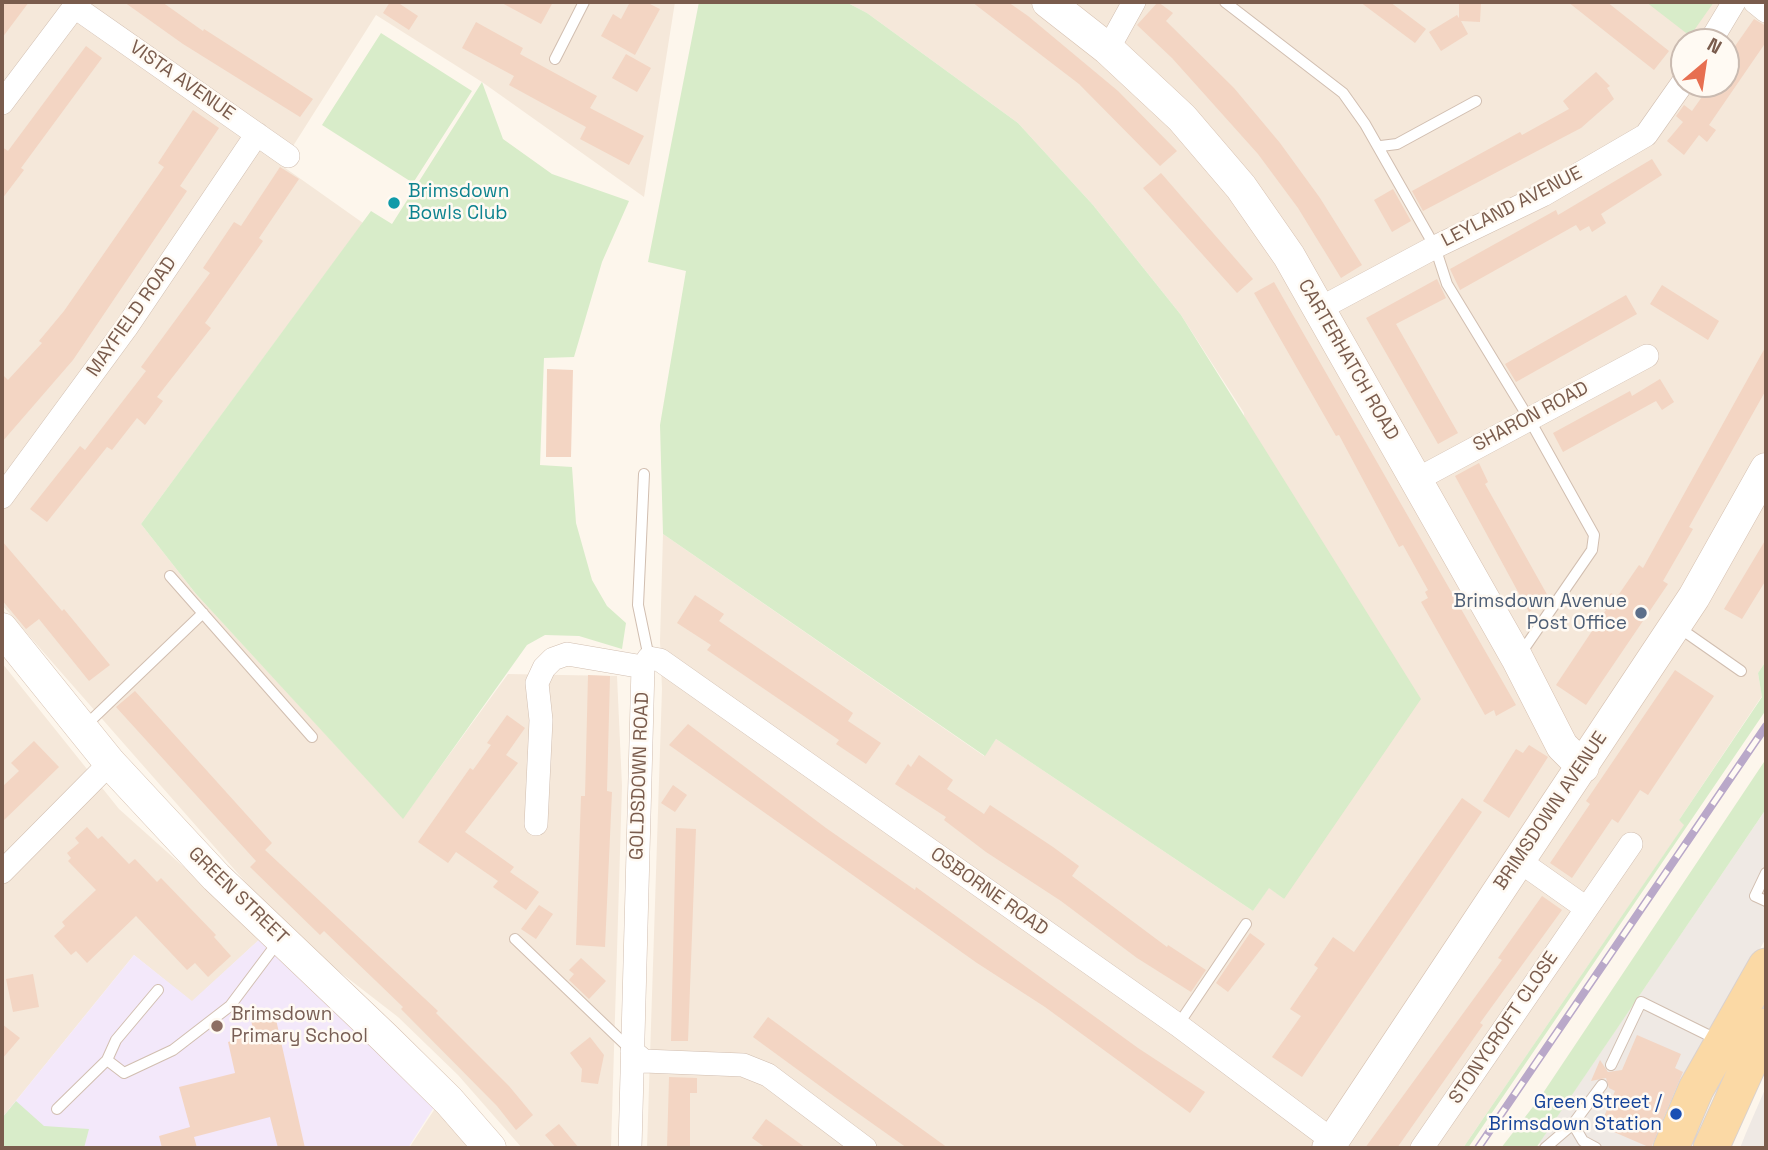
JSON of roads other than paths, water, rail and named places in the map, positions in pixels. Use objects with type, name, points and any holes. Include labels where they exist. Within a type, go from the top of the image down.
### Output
[{"type":"main road","points":[[1674,1142],[1696,1089],[1766,967]]},
{"type":"main road","points":[[1711,1148],[1766,1026]]},
{"type":"street","name":"CARTERHATCH ROAD","points":[[1048,2],[1108,49],[1182,118],[1241,187],[1289,257],[1319,309],[1517,658],[1562,746],[1583,767]]},
{"type":"street","points":[[1108,49],[1134,2]]},
{"type":"street","points":[[1718,28],[1734,2]]},
{"type":"street","points":[[1755,2],[1766,11]]},
{"type":"street","points":[[2,103],[77,4]]},
{"type":"street","name":"VISTA AVENUE","points":[[77,4],[288,156]]},
{"type":"street","name":"LEYLAND AVENUE","points":[[1319,309],[1435,247],[1543,195],[1646,135],[1672,98]]},
{"type":"street","name":"MAYFIELD ROAD","points":[[2,496],[126,328],[257,134]]},
{"type":"street","name":"SHARON ROAD","points":[[1416,480],[1528,417],[1647,356]]},
{"type":"street","name":"BRIMSDOWN AVENUE","points":[[1331,1145],[1675,625],[1766,469]]},
{"type":"street","name":"GREEN STREET","points":[[2,629],[110,763],[216,877],[449,1101],[490,1148]]},
{"type":"street","name":"GOLDSDOWN ROAD","points":[[536,824],[541,720],[537,683],[544,668],[553,659],[567,654],[646,662],[630,1148]]},
{"type":"street","name":"OSBORNE ROAD","points":[[646,662],[667,664],[1178,1025],[1331,1145]]},
{"type":"street","points":[[3,866],[110,763]]},
{"type":"street","name":"STONYCROFT CLOSE","points":[[1422,1148],[1631,844]]},
{"type":"street","points":[[1518,860],[1586,908]]},
{"type":"street","points":[[1674,1142],[1766,1000]]},
{"type":"street","points":[[632,1051],[644,1061],[743,1065],[768,1075],[866,1148]]},
{"type":"lane","points":[[555,60],[584,2]]},
{"type":"lane","points":[[1226,2],[1343,93],[1381,146],[1435,247],[1447,284],[1528,417],[1594,535],[1592,550],[1517,658]]},
{"type":"lane","points":[[1381,146],[1396,144],[1476,101]]},
{"type":"lane","points":[[643,474],[638,605],[646,662]]},
{"type":"lane","points":[[170,576],[313,737]]},
{"type":"lane","points":[[82,728],[203,613]]},
{"type":"lane","points":[[1675,625],[1741,671]]},
{"type":"lane","points":[[1766,873],[1755,896],[1766,901]]},
{"type":"lane","points":[[1178,1025],[1246,924]]},
{"type":"lane","points":[[107,1060],[124,1073],[173,1050],[230,1006],[248,985],[261,961],[282,939]]},
{"type":"lane","points":[[515,939],[632,1051]]},
{"type":"lane","points":[[57,1109],[107,1060],[116,1040],[158,990]]},
{"type":"lane","points":[[1611,1065],[1641,1002],[1722,1043]]},
{"type":"lane","points":[[1545,1148],[1573,1124],[1602,1085]]},
{"type":"lane","points":[[1573,1124],[1583,1140],[1596,1148]]},
{"type":"railway","points":[[1478,1148],[1766,726]]},
{"type":"place","name":"Brimsdown Bowls Club","points":[[394,203]]},
{"type":"place","name":"Brimsdown Avenue Post Office","points":[[1641,613]]},
{"type":"place","name":"Brimsdown Primary School","points":[[217,1026]]},
{"type":"place","name":"Green Street / Brimsdown Station","points":[[1676,1114]]}]
